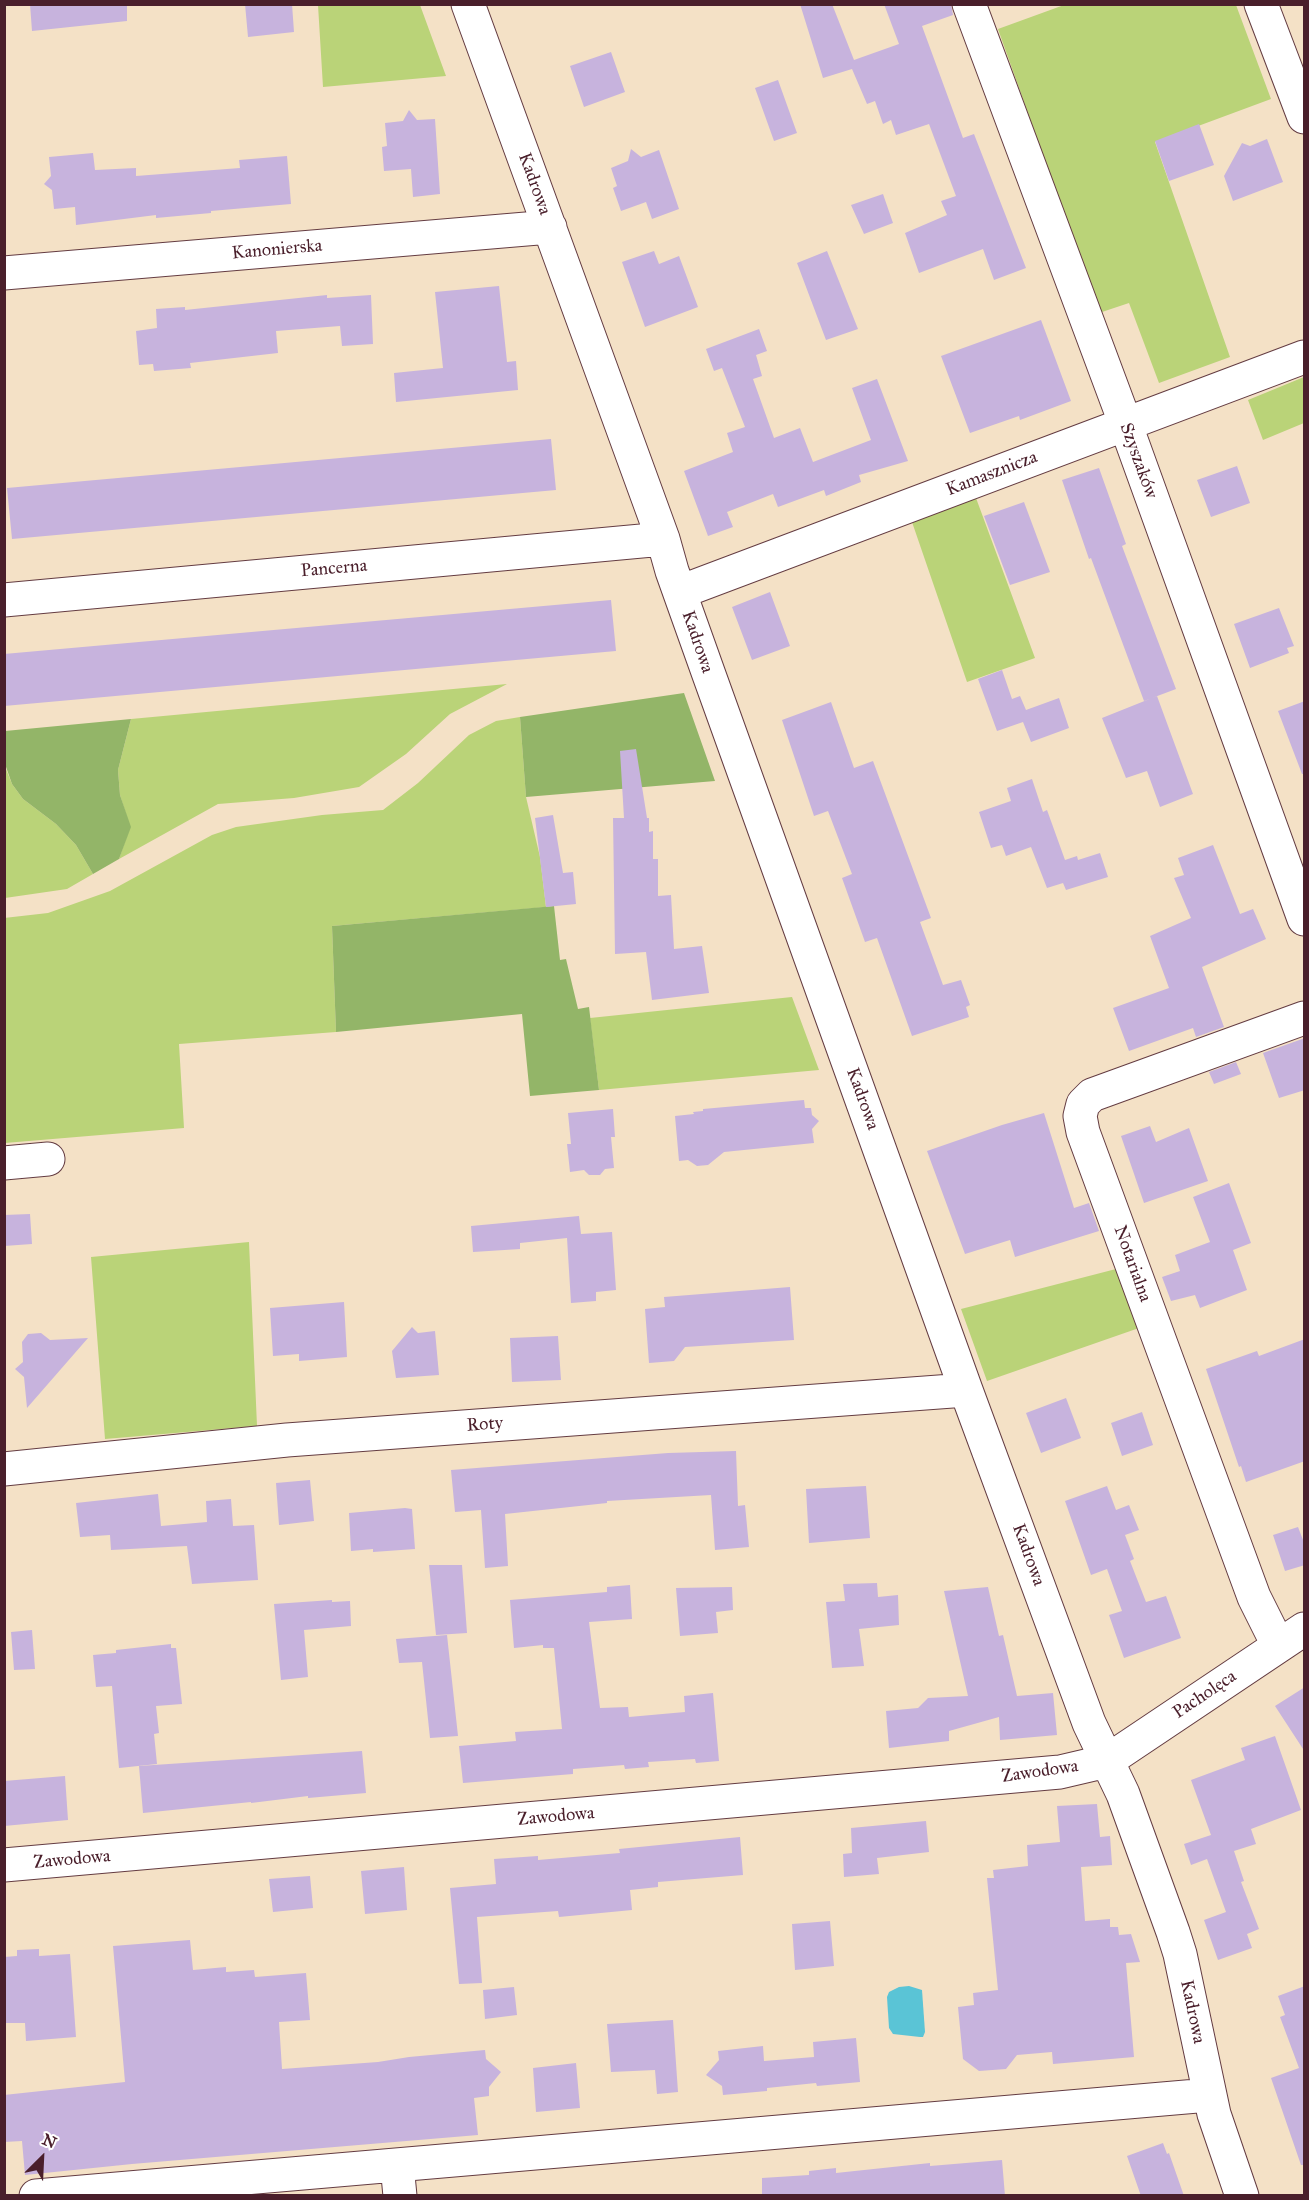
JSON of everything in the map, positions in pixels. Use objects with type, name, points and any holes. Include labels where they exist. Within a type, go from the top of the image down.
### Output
[{"type":"street","name":"Kadrowa","points":[[468,4],[663,539],[966,1390],[1086,1716],[1123,1794],[1180,1954],[1209,2095],[1242,2196]]},
{"type":"street","name":"Szyszaków","points":[[969,4],[1305,919]]},
{"type":"street","points":[[1261,4],[1305,117]]},
{"type":"street","name":"Kanonierska","points":[[4,273],[550,227]]},
{"type":"street","name":"Kamasznicza","points":[[680,592],[1305,357]]},
{"type":"street","name":"Pancerna","points":[[4,600],[663,539]]},
{"type":"street","name":"Notarialna","points":[[1292,1637],[1254,1597],[1083,1132],[1080,1116],[1083,1104],[1092,1095],[1305,1018]]},
{"type":"street","points":[[4,1163],[48,1159]]},
{"type":"street","name":"Roty","points":[[4,1469],[287,1440],[966,1390]]},
{"type":"street","name":"Pacholęca","points":[[1107,1761],[1292,1637]]},
{"type":"street","name":"Zawodowa","points":[[4,1866],[1060,1772],[1107,1761]]},
{"type":"street","points":[[36,2196],[399,2180],[1209,2095]]},
{"type":"green space","points":[[318,5],[420,5],[446,76],[323,87]]},
{"type":"green space","points":[[1064,5],[1236,5],[1271,99],[1155,142],[1230,357],[1159,383],[1129,303],[1099,313],[998,29]]},
{"type":"green space","points":[[1304,377],[1304,423],[1263,440],[1248,400]]},
{"type":"green space","points":[[976,498],[1035,658],[967,682],[912,522]]},
{"type":"green space","points":[[507,684],[450,714],[406,754],[359,787],[294,798],[218,804],[119,859],[130,827],[120,795],[118,770],[131,719]]},
{"type":"green space","points":[[684,693],[715,781],[526,797],[520,717]]},
{"type":"green space","points":[[520,717],[526,797],[540,857],[546,907],[332,926],[336,1032],[179,1044],[184,1128],[5,1143],[4,918],[48,913],[110,891],[212,835],[236,827],[322,815],[383,810],[418,783],[469,735],[496,721]]},
{"type":"green space","points":[[131,719],[118,770],[120,795],[131,827],[119,859],[93,874],[76,845],[56,824],[23,799],[12,784],[5,764],[5,731]]},
{"type":"green space","points":[[4,764],[12,784],[23,799],[56,824],[76,845],[93,874],[67,889],[5,898]]},
{"type":"green space","points":[[554,906],[560,960],[566,959],[578,1009],[589,1007],[599,1090],[530,1096],[522,1014],[336,1032],[332,926]]},
{"type":"green space","points":[[792,997],[819,1070],[599,1090],[590,1018]]},
{"type":"green space","points":[[249,1242],[257,1426],[105,1439],[91,1257]]},
{"type":"green space","points":[[1116,1269],[1139,1328],[987,1381],[961,1309]]},
{"type":"water","points":[[909,1986],[922,1990],[925,2032],[923,2037],[893,2034],[889,2028],[887,1997],[889,1992],[899,1987]]},
{"type":"building","points":[[30,4],[127,4],[127,21],[32,31]]},
{"type":"building","points":[[245,4],[292,4],[294,32],[248,37]]},
{"type":"building","points":[[800,4],[832,4],[854,60],[899,44],[884,4],[951,4],[953,15],[922,26],[963,138],[974,134],[1026,268],[994,280],[983,249],[919,273],[905,233],[947,215],[941,201],[956,196],[929,124],[896,135],[891,120],[883,124],[875,101],[867,104],[852,69],[823,78]]},
{"type":"building","points":[[611,52],[625,92],[584,107],[570,66]]},
{"type":"building","points":[[778,80],[797,133],[774,141],[755,88]]},
{"type":"building","points":[[409,110],[417,120],[435,119],[440,194],[413,197],[411,169],[384,171],[382,147],[387,146],[385,123],[403,121]]},
{"type":"building","points":[[1199,124],[1214,165],[1169,181],[1155,141]]},
{"type":"building","points":[[1267,139],[1283,182],[1233,201],[1224,176],[1242,143],[1250,146]]},
{"type":"building","points":[[631,149],[641,157],[659,150],[679,209],[652,219],[646,202],[621,211],[613,188],[617,186],[611,168],[628,161]]},
{"type":"building","points":[[93,153],[95,170],[136,168],[136,176],[240,168],[239,160],[287,156],[291,204],[156,218],[156,215],[76,225],[75,207],[54,209],[52,190],[44,184],[51,176],[49,157]]},
{"type":"building","points":[[883,194],[893,223],[864,234],[851,205]]},
{"type":"building","points":[[654,251],[659,264],[679,256],[698,307],[645,327],[622,262]]},
{"type":"building","points":[[827,251],[858,329],[826,340],[797,263]]},
{"type":"building","points":[[499,286],[507,362],[516,361],[518,390],[396,402],[394,373],[443,368],[435,292]]},
{"type":"building","points":[[327,295],[327,298],[371,295],[373,344],[342,346],[340,326],[276,331],[278,353],[190,363],[191,368],[154,371],[153,364],[139,365],[136,331],[157,328],[156,309],[185,307],[185,310]]},
{"type":"building","points":[[1041,320],[1071,401],[1020,420],[1019,416],[970,433],[941,356]]},
{"type":"building","points":[[759,329],[767,351],[756,355],[762,376],[753,379],[774,438],[800,428],[813,462],[871,440],[852,388],[877,379],[908,461],[859,475],[861,482],[826,496],[824,490],[778,507],[773,494],[727,512],[733,527],[708,536],[684,471],[733,452],[727,433],[745,427],[722,368],[714,371],[706,349]]},
{"type":"building","points":[[551,439],[556,490],[12,539],[7,488]]},
{"type":"building","points":[[1237,466],[1250,503],[1211,517],[1197,480]]},
{"type":"building","points":[[1099,468],[1126,544],[1122,546],[1176,689],[1144,701],[1091,558],[1089,559],[1062,480]]},
{"type":"building","points":[[1024,502],[1050,572],[1010,585],[984,516]]},
{"type":"building","points":[[770,592],[790,646],[752,660],[732,607]]},
{"type":"building","points":[[611,600],[616,651],[4,706],[4,654]]},
{"type":"building","points":[[1279,608],[1294,646],[1287,648],[1289,653],[1250,668],[1234,624]]},
{"type":"building","points":[[1002,670],[1012,699],[1020,696],[1026,710],[1059,698],[1069,728],[1031,742],[1023,722],[997,731],[978,679]]},
{"type":"building","points":[[1157,696],[1193,794],[1160,807],[1147,771],[1126,778],[1102,718]]},
{"type":"building","points":[[1305,701],[1305,774],[1302,774],[1278,711]]},
{"type":"building","points":[[831,702],[854,768],[873,761],[931,918],[920,922],[943,985],[961,980],[970,1005],[966,1007],[969,1017],[912,1036],[877,938],[865,942],[842,878],[852,874],[828,811],[814,816],[782,720]]},
{"type":"building","points":[[636,749],[647,818],[649,818],[649,832],[653,831],[653,859],[658,859],[658,896],[671,895],[674,949],[702,946],[709,993],[652,1000],[646,952],[615,954],[613,818],[624,818],[620,751]]},
{"type":"building","points":[[1032,779],[1043,812],[1047,810],[1065,860],[1077,856],[1078,860],[1100,853],[1108,877],[1066,890],[1063,883],[1047,888],[1031,847],[1006,856],[1002,845],[991,848],[979,812],[1011,801],[1007,788]]},
{"type":"building","points":[[553,815],[563,873],[573,872],[576,904],[546,907],[535,818]]},
{"type":"building","points":[[1213,845],[1240,914],[1253,909],[1266,939],[1202,967],[1224,1027],[1196,1037],[1193,1028],[1129,1051],[1113,1008],[1169,988],[1150,936],[1191,918],[1174,878],[1184,875],[1178,858]]},
{"type":"building","points":[[1305,1038],[1305,1090],[1279,1098],[1263,1053]]},
{"type":"building","points":[[1236,1062],[1241,1074],[1214,1084],[1209,1072]]},
{"type":"building","points":[[804,1100],[805,1108],[811,1108],[812,1115],[819,1121],[812,1129],[814,1143],[724,1152],[708,1165],[697,1166],[688,1160],[679,1161],[675,1116],[694,1114],[693,1112],[703,1111],[703,1109]]},
{"type":"building","points":[[613,1109],[615,1137],[611,1137],[614,1168],[605,1169],[600,1175],[589,1175],[584,1170],[570,1172],[567,1144],[571,1144],[568,1113]]},
{"type":"building","points":[[1044,1113],[1074,1208],[1089,1203],[1099,1231],[1015,1257],[1010,1240],[965,1254],[927,1151]]},
{"type":"building","points":[[1150,1126],[1156,1142],[1189,1128],[1208,1181],[1144,1203],[1121,1136]]},
{"type":"building","points":[[1229,1183],[1251,1243],[1233,1250],[1247,1290],[1200,1308],[1195,1295],[1171,1301],[1162,1277],[1180,1271],[1175,1255],[1210,1242],[1193,1197]]},
{"type":"building","points":[[30,1214],[32,1244],[4,1246],[4,1215]]},
{"type":"building","points":[[579,1216],[581,1234],[612,1232],[616,1290],[596,1292],[596,1301],[571,1303],[567,1238],[520,1243],[520,1249],[473,1252],[471,1226]]},
{"type":"building","points":[[790,1287],[794,1340],[685,1347],[674,1361],[649,1363],[645,1309],[665,1307],[664,1297]]},
{"type":"building","points":[[344,1302],[347,1357],[299,1361],[299,1354],[273,1356],[270,1308]]},
{"type":"building","points":[[412,1327],[418,1333],[435,1331],[439,1375],[396,1378],[392,1351]]},
{"type":"building","points":[[41,1333],[50,1340],[88,1338],[27,1408],[24,1377],[15,1369],[23,1362],[22,1342],[28,1334]]},
{"type":"building","points":[[558,1336],[561,1380],[512,1382],[510,1338]]},
{"type":"building","points":[[1305,1339],[1305,1461],[1246,1482],[1206,1369],[1257,1351],[1259,1356]]},
{"type":"building","points":[[1066,1398],[1081,1438],[1041,1453],[1026,1413]]},
{"type":"building","points":[[1142,1412],[1153,1445],[1122,1456],[1111,1423]]},
{"type":"building","points":[[736,1451],[738,1506],[745,1505],[749,1547],[715,1550],[711,1495],[607,1501],[607,1503],[505,1514],[508,1566],[485,1568],[481,1510],[455,1512],[451,1470],[668,1453]]},
{"type":"building","points":[[310,1480],[314,1521],[279,1525],[276,1483]]},
{"type":"building","points":[[866,1486],[870,1538],[809,1543],[806,1489]]},
{"type":"building","points":[[1107,1486],[1116,1510],[1129,1505],[1139,1530],[1125,1535],[1134,1559],[1130,1561],[1146,1602],[1166,1596],[1181,1638],[1124,1658],[1109,1615],[1122,1611],[1107,1569],[1091,1575],[1065,1501]]},
{"type":"building","points":[[158,1494],[161,1526],[207,1522],[206,1501],[231,1499],[233,1526],[254,1525],[258,1580],[192,1584],[187,1546],[111,1550],[110,1535],[80,1537],[76,1503]]},
{"type":"building","points":[[412,1509],[415,1549],[351,1551],[349,1513]]},
{"type":"building","points":[[1298,1527],[1305,1545],[1305,1565],[1285,1571],[1273,1535]]},
{"type":"building","points":[[429,1565],[462,1565],[467,1633],[436,1635]]},
{"type":"building","points":[[877,1583],[878,1597],[898,1595],[899,1625],[859,1629],[864,1666],[832,1668],[826,1602],[845,1601],[843,1584]]},
{"type":"building","points":[[630,1585],[632,1619],[589,1622],[600,1708],[628,1707],[629,1717],[685,1712],[684,1696],[713,1693],[719,1761],[696,1763],[695,1759],[648,1762],[649,1767],[625,1769],[624,1765],[573,1769],[573,1774],[463,1783],[459,1746],[516,1741],[515,1732],[562,1729],[554,1648],[543,1648],[543,1645],[514,1648],[510,1600],[607,1592],[607,1587]]},
{"type":"building","points":[[732,1587],[733,1610],[716,1612],[718,1633],[680,1636],[676,1588]]},
{"type":"building","points":[[988,1587],[999,1636],[1003,1635],[1017,1696],[1053,1693],[1057,1735],[1000,1740],[999,1717],[949,1731],[949,1741],[889,1748],[886,1711],[918,1708],[928,1698],[968,1696],[944,1591]]},
{"type":"building","points":[[332,1600],[332,1602],[350,1601],[351,1626],[304,1630],[308,1677],[281,1680],[274,1604]]},
{"type":"building","points":[[32,1630],[35,1669],[14,1670],[11,1632]]},
{"type":"building","points":[[447,1635],[458,1736],[430,1738],[422,1662],[399,1663],[396,1639]]},
{"type":"building","points":[[171,1644],[171,1648],[176,1648],[182,1704],[156,1706],[159,1733],[154,1734],[157,1764],[119,1768],[112,1686],[96,1687],[93,1655]]},
{"type":"building","points":[[1305,1687],[1305,1752],[1275,1706]]},
{"type":"building","points":[[1275,1736],[1301,1810],[1251,1829],[1256,1844],[1234,1851],[1244,1881],[1241,1882],[1259,1929],[1247,1934],[1252,1948],[1218,1960],[1204,1920],[1226,1912],[1207,1859],[1191,1865],[1184,1844],[1211,1835],[1191,1780],[1245,1760],[1241,1748]]},
{"type":"building","points":[[362,1751],[366,1793],[308,1798],[308,1796],[143,1813],[139,1766]]},
{"type":"building","points":[[65,1776],[68,1820],[4,1826],[4,1781]]},
{"type":"building","points":[[1097,1804],[1100,1837],[1110,1836],[1112,1865],[1081,1867],[1085,1921],[1110,1919],[1110,1927],[1118,1927],[1119,1935],[1131,1934],[1140,1962],[1126,1963],[1134,2057],[1053,2064],[1052,2052],[1017,2055],[1006,2069],[979,2071],[963,2059],[958,2007],[974,2005],[973,1993],[998,1990],[987,1878],[994,1878],[993,1870],[1028,1866],[1027,1845],[1060,1842],[1057,1806]]},
{"type":"building","points":[[926,1821],[929,1852],[877,1858],[879,1874],[844,1877],[843,1854],[852,1853],[851,1828]]},
{"type":"building","points":[[740,1837],[743,1875],[658,1882],[658,1887],[630,1890],[632,1910],[559,1917],[558,1911],[477,1917],[482,1983],[459,1984],[450,1888],[496,1884],[494,1859],[538,1856],[538,1860],[620,1853],[619,1849]]},
{"type":"building","points":[[404,1867],[407,1910],[365,1914],[361,1871]]},
{"type":"building","points":[[310,1876],[313,1908],[273,1912],[269,1879]]},
{"type":"building","points":[[830,1921],[834,1966],[795,1970],[792,1924]]},
{"type":"building","points":[[190,1940],[193,1970],[226,1967],[226,1972],[254,1970],[255,1977],[306,1973],[310,2020],[279,2022],[282,2069],[378,2062],[485,2050],[486,2059],[501,2072],[489,2087],[489,2096],[474,2098],[478,2135],[25,2175],[22,2141],[4,2142],[4,2095],[125,2082],[113,1946]]},
{"type":"building","points":[[39,1949],[39,1956],[70,1954],[76,2037],[26,2041],[25,2023],[6,2023],[4,2021],[4,1957],[17,1956],[17,1950]]},
{"type":"building","points":[[1305,1986],[1305,2165],[1301,2165],[1271,2078],[1299,2068],[1280,2017],[1285,2015],[1278,1996]]},
{"type":"building","points":[[514,1987],[517,2015],[485,2019],[483,1990]]},
{"type":"building","points":[[673,2020],[678,2092],[657,2094],[655,2070],[611,2072],[607,2024]]},
{"type":"building","points":[[856,2038],[860,2082],[817,2086],[816,2083],[723,2095],[722,2086],[706,2075],[719,2060],[718,2051],[763,2046],[764,2061],[814,2057],[813,2042]]},
{"type":"building","points":[[576,2063],[580,2108],[536,2112],[533,2068]]},
{"type":"building","points":[[1163,2143],[1167,2154],[1169,2153],[1184,2196],[1141,2196],[1127,2156]]},
{"type":"building","points":[[1002,2160],[1005,2196],[762,2196],[762,2178],[809,2175],[809,2171],[836,2168],[836,2173],[930,2163],[930,2166]]}]
